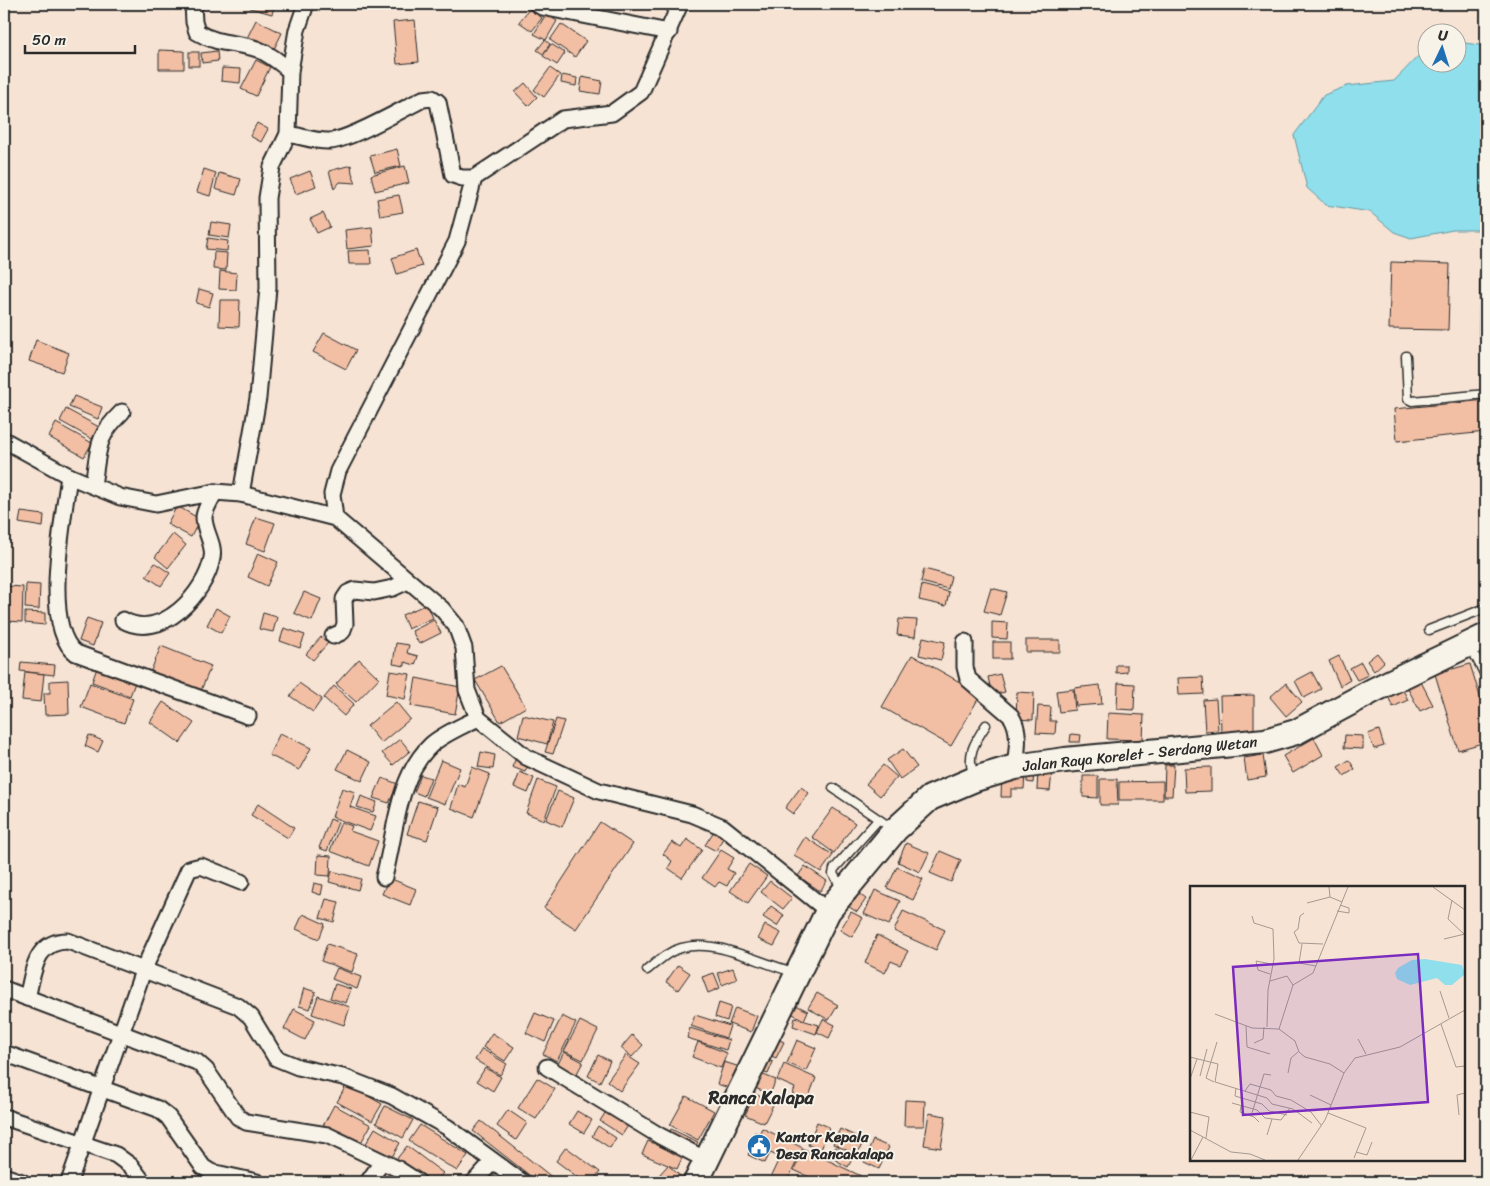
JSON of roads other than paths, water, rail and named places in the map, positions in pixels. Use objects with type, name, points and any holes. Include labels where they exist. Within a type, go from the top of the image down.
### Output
[{"type":"main road","name":"Jalan Raya Korelet - Serdang Wetan","points":[[696,1182],[828,911],[844,891],[886,825],[930,798],[975,779],[1015,767],[1066,760],[1265,741],[1296,732],[1374,690],[1478,640]]},
{"type":"street","points":[[193,4],[194,22],[197,32],[208,39],[255,49],[271,56],[290,71]]},
{"type":"street","points":[[241,494],[258,398],[268,288],[266,198],[272,167],[288,134],[290,71],[297,30],[306,4]]},
{"type":"street","points":[[537,4],[542,7],[669,32]]},
{"type":"street","points":[[288,134],[318,141],[332,141],[346,137],[423,99],[432,98],[438,102],[453,175],[462,178],[474,178],[563,118],[602,116],[619,109],[641,92],[680,4]]},
{"type":"street","points":[[335,518],[332,494],[338,471],[457,241],[474,178]]},
{"type":"street","points":[[93,485],[100,440],[106,428],[122,412]]},
{"type":"street","points":[[4,440],[69,476],[120,498],[156,504],[192,499],[215,492],[241,494],[335,518],[442,608],[456,626],[464,648],[467,690],[478,718],[526,757],[598,791],[692,814],[722,827],[828,911]]},
{"type":"street","points":[[69,476],[55,585],[64,638],[69,647],[76,653],[248,716]]},
{"type":"street","points":[[123,620],[136,626],[156,625],[174,615],[199,588],[212,562],[213,552],[204,516],[215,492]]},
{"type":"street","points":[[333,636],[342,632],[345,624],[344,599],[348,593],[355,590],[374,592],[393,588],[408,581]]},
{"type":"street","points":[[965,642],[965,667],[968,679],[1011,716],[1016,723],[1018,732],[1015,767]]},
{"type":"street","points":[[384,878],[397,812],[418,760],[432,744],[478,718]]},
{"type":"street","points":[[69,1182],[143,971],[189,869],[201,866],[241,882]]},
{"type":"street","points":[[26,998],[40,951],[52,943],[68,942],[238,1006],[251,1017],[276,1058],[298,1067],[343,1077],[392,1096],[447,1127],[522,1182]]},
{"type":"street","points":[[4,989],[197,1062],[206,1070],[238,1117],[246,1122],[326,1135],[398,1169],[418,1182]]},
{"type":"street","points":[[4,1053],[158,1109],[168,1117],[203,1167],[211,1172],[257,1182]]},
{"type":"street","points":[[547,1067],[660,1136],[706,1160]]},
{"type":"street","points":[[4,1117],[82,1142],[124,1160],[143,1182]]},
{"type":"street","points":[[474,1182],[493,1161]]},
{"type":"street","points":[[368,1182],[382,1162]]},
{"type":"street","points":[[4,1176],[22,1182]]},
{"type":"lane","points":[[1485,273],[1484,333],[1486,338]]},
{"type":"lane","points":[[1406,356],[1408,399],[1412,401],[1486,394]]},
{"type":"lane","points":[[1429,630],[1486,608]]},
{"type":"lane","points":[[1478,640],[1486,677]]},
{"type":"lane","points":[[975,779],[970,764],[971,748],[986,725]]},
{"type":"lane","points":[[833,788],[886,825]]},
{"type":"lane","points":[[647,970],[674,952],[706,946],[727,950],[798,973]]},
{"type":"water","points":[[1468,43],[1486,46],[1486,226],[1478,230],[1453,230],[1411,238],[1394,232],[1370,212],[1326,205],[1307,188],[1294,135],[1324,95],[1347,86],[1394,81],[1418,56],[1418,72],[1468,72]]},
{"type":"place","name":"Kantor Kepala Desa Rancakalapa","points":[[759,1146]]},
{"type":"district","name":"Ranca Kalapa","points":[[761,1098]]}]
